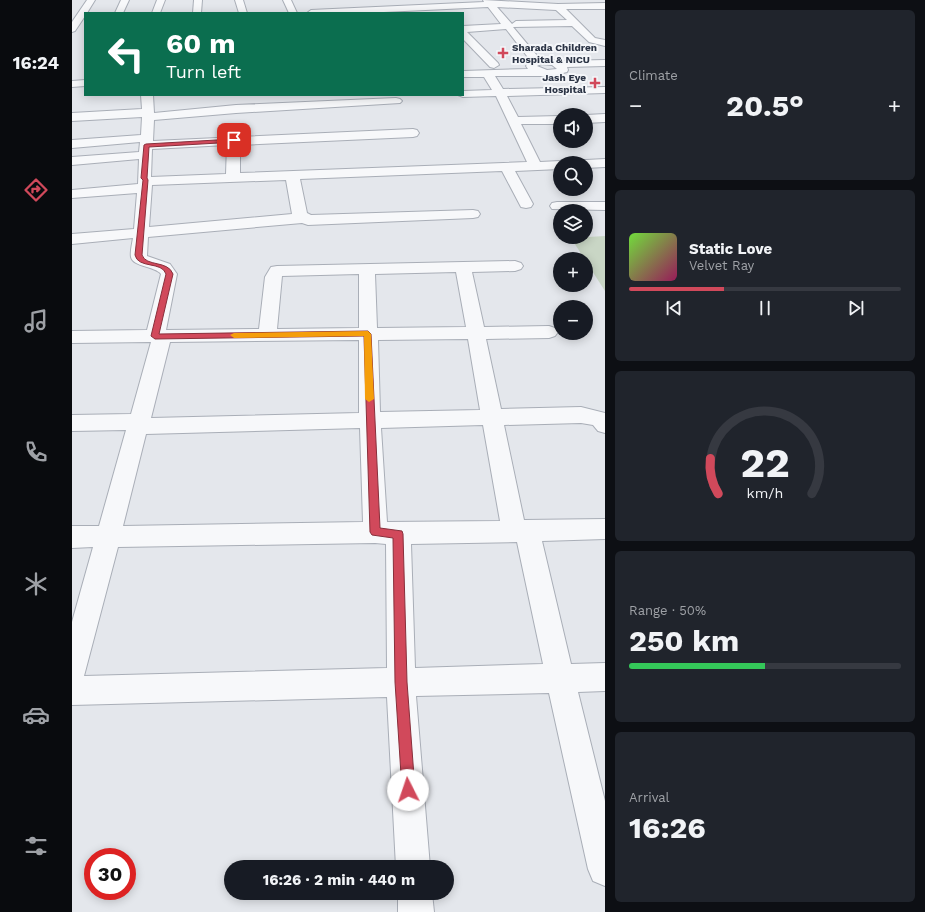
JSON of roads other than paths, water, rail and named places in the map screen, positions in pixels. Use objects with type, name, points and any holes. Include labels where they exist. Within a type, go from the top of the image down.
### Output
[{"type":"street","points":[[78,1],[90,0]]},
{"type":"street","points":[[73,26],[90,0]]},
{"type":"street","points":[[119,12],[125,0]]},
{"type":"street","points":[[156,12],[161,0]]},
{"type":"street","points":[[197,12],[198,0]]},
{"type":"street","points":[[239,0],[242,12]]},
{"type":"street","points":[[287,0],[290,12]]},
{"type":"street","points":[[337,0],[345,12],[392,11],[494,2],[558,7],[605,6]]},
{"type":"street","points":[[384,0],[392,11]]},
{"type":"street","points":[[494,2],[512,25],[539,65],[554,73],[560,67],[605,62]]},
{"type":"street","points":[[558,7],[594,41],[605,43]]},
{"type":"street","points":[[72,12],[83,12]]},
{"type":"street","points":[[464,30],[512,25],[574,23]]},
{"type":"street","points":[[464,34],[491,70],[500,93],[535,166]]},
{"type":"street","points":[[464,74],[539,65]]},
{"type":"street","points":[[464,67],[491,70]]},
{"type":"street","points":[[560,67],[605,70]]},
{"type":"street","points":[[72,84],[84,85]]},
{"type":"street","points":[[72,92],[84,86]]},
{"type":"street","points":[[464,94],[605,90]]},
{"type":"street","points":[[72,672],[138,424],[158,336],[169,274],[168,270],[164,267],[148,263],[139,258],[145,184],[144,178],[148,114],[147,96]]},
{"type":"street","points":[[72,117],[396,101]]},
{"type":"street","points":[[506,106],[522,106]]},
{"type":"street","points":[[593,117],[604,113]]},
{"type":"street","points":[[513,121],[553,120]]},
{"type":"street","points":[[72,144],[146,146],[234,140],[413,133]]},
{"type":"street","points":[[233,178],[234,140]]},
{"type":"street","points":[[72,161],[146,146]]},
{"type":"street","points":[[72,194],[145,184],[155,181],[553,165]]},
{"type":"street","points":[[506,167],[526,204]]},
{"type":"street","points":[[292,176],[300,215],[303,218]]},
{"type":"street","points":[[593,206],[605,206]]},
{"type":"street","points":[[72,239],[141,234],[303,218],[315,220],[473,214]]},
{"type":"street","points":[[267,335],[273,276],[277,271],[515,266]]},
{"type":"street","points":[[463,267],[492,419],[560,678],[605,869]]},
{"type":"street","points":[[367,269],[370,421],[387,533],[401,682],[414,860]]},
{"type":"street","points":[[72,337],[549,332]]},
{"type":"street","points":[[72,423],[138,424],[370,421],[492,419],[581,415],[600,419],[605,425]]},
{"type":"street","points":[[72,536],[605,529]]},
{"type":"street","points":[[72,691],[605,677]]},
{"type":"street","points":[[415,900],[416,912]]},
{"type":"place","name":"Sharada Children Hospital & NICU","points":[[503,53]]},
{"type":"place","name":"Jash Eye Hospital","points":[[595,83]]}]
